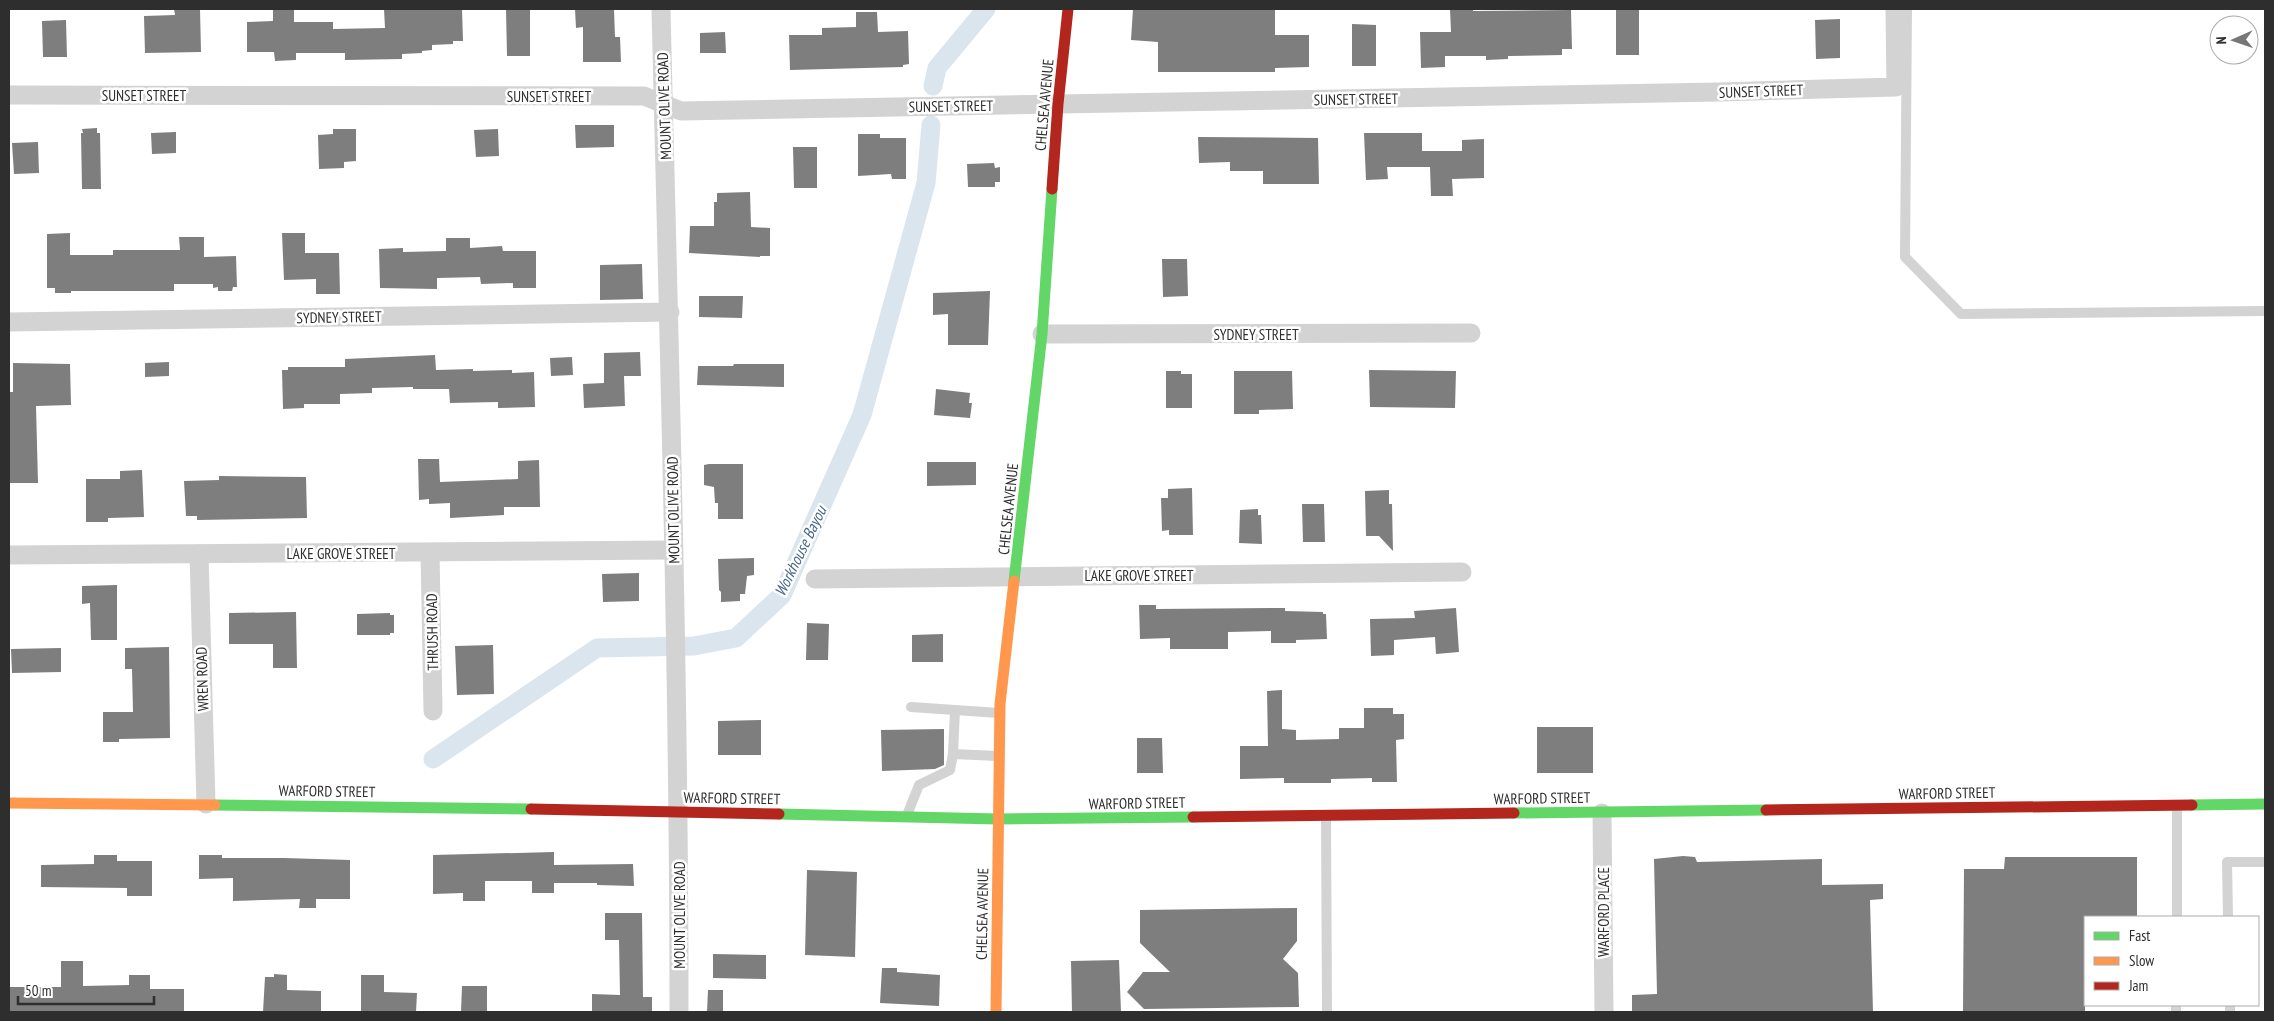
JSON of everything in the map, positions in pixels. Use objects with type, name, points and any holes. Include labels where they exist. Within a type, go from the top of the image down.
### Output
[{"type":"main road","name":"CHELSEA AVENUE","points":[[996,1012],[1000,713],[1042,334],[1058,104],[1068,9]]},
{"type":"main road","name":"WARFORD STREET","points":[[9,802],[679,811],[998,819],[2265,804]]},
{"type":"street","name":"MOUNT OLIVE ROAD","points":[[661,9],[670,312],[679,811],[679,1012]]},
{"type":"street","name":"SUNSET STREET","points":[[9,95],[644,96],[681,111],[1896,87],[1895,9]]},
{"type":"street","name":"SYDNEY STREET","points":[[9,322],[670,312]]},
{"type":"street","name":"SYDNEY STREET","points":[[1042,334],[1471,333]]},
{"type":"street","name":"LAKE GROVE STREET","points":[[9,555],[673,550]]},
{"type":"street","name":"THRUSH ROAD","points":[[430,553],[433,711]]},
{"type":"street","name":"WREN ROAD","points":[[199,554],[206,804]]},
{"type":"street","name":"LAKE GROVE STREET","points":[[815,579],[1462,572]]},
{"type":"street","name":"WARFORD PLACE","points":[[1602,813],[1604,1012]]},
{"type":"lane","points":[[1907,9],[1905,257],[1961,314],[2265,311]]},
{"type":"lane","points":[[911,707],[1000,713]]},
{"type":"lane","points":[[906,817],[919,785],[950,770],[956,710]]},
{"type":"lane","points":[[953,754],[999,756]]},
{"type":"lane","points":[[2177,805],[2177,916]]},
{"type":"lane","points":[[1326,815],[1327,1012]]},
{"type":"lane","points":[[2228,916],[2228,862],[2265,862]]},
{"type":"building","points":[[174,9],[200,9],[201,52],[145,53],[144,16],[175,15]]},
{"type":"building","points":[[273,9],[294,9],[294,22],[333,22],[333,29],[385,28],[384,9],[462,9],[463,41],[453,41],[453,44],[432,45],[432,50],[422,51],[422,53],[402,54],[402,59],[345,60],[345,53],[296,53],[296,60],[275,61],[274,52],[247,52],[247,22],[273,21]]},
{"type":"building","points":[[506,9],[530,9],[530,56],[507,56]]},
{"type":"building","points":[[575,9],[614,9],[615,37],[620,37],[621,62],[583,62],[583,27],[576,28]]},
{"type":"building","points":[[1133,9],[1275,9],[1275,35],[1309,35],[1309,67],[1275,68],[1275,72],[1158,72],[1158,42],[1131,40]]},
{"type":"building","points":[[1450,9],[1473,9],[1473,11],[1571,10],[1572,49],[1562,49],[1562,55],[1508,56],[1508,59],[1486,60],[1486,56],[1445,56],[1445,67],[1421,68],[1420,32],[1451,32]]},
{"type":"building","points":[[1616,9],[1639,9],[1639,55],[1616,55]]},
{"type":"building","points":[[856,12],[877,12],[878,32],[908,31],[909,64],[903,65],[903,67],[790,70],[789,35],[822,35],[822,28],[856,27]]},
{"type":"building","points":[[1840,19],[1840,58],[1816,59],[1815,20]]},
{"type":"building","points":[[66,20],[67,57],[43,57],[42,21]]},
{"type":"building","points":[[1352,24],[1376,25],[1376,66],[1352,66]]},
{"type":"building","points":[[725,32],[726,53],[700,53],[700,33]]},
{"type":"building","points":[[575,125],[614,125],[614,147],[576,148]]},
{"type":"building","points":[[97,128],[97,133],[100,133],[101,189],[82,189],[81,133],[83,133],[82,129]]},
{"type":"building","points":[[333,129],[356,129],[356,161],[344,162],[344,168],[319,169],[318,135],[333,134]]},
{"type":"building","points":[[498,129],[499,156],[476,157],[474,130]]},
{"type":"building","points":[[176,132],[176,153],[152,154],[151,133]]},
{"type":"building","points":[[1364,133],[1422,133],[1422,151],[1462,151],[1462,140],[1484,139],[1484,178],[1452,179],[1453,196],[1431,196],[1430,167],[1387,167],[1388,179],[1366,180]]},
{"type":"building","points":[[858,134],[880,134],[880,138],[906,138],[906,179],[892,179],[891,174],[858,176]]},
{"type":"building","points":[[1198,137],[1318,138],[1319,184],[1263,184],[1263,171],[1230,171],[1230,162],[1199,163]]},
{"type":"building","points":[[38,142],[39,173],[14,174],[12,143]]},
{"type":"building","points":[[793,147],[817,147],[817,188],[794,188]]},
{"type":"building","points":[[994,163],[995,168],[1000,167],[1000,182],[995,182],[995,187],[968,187],[967,164]]},
{"type":"building","points":[[750,192],[751,227],[770,228],[770,256],[689,253],[690,226],[714,226],[714,202],[717,202],[717,193]]},
{"type":"building","points":[[70,233],[70,255],[113,255],[113,250],[180,250],[179,237],[204,237],[204,257],[236,256],[237,287],[233,287],[232,291],[218,291],[218,287],[213,288],[213,284],[174,284],[174,291],[71,291],[71,293],[55,293],[55,288],[47,288],[47,234]]},
{"type":"building","points":[[282,233],[305,233],[305,253],[339,253],[340,294],[316,294],[316,279],[284,280]]},
{"type":"building","points":[[446,238],[470,238],[470,248],[502,246],[503,251],[536,251],[536,288],[513,288],[513,283],[481,284],[480,277],[437,278],[437,289],[380,288],[379,249],[403,248],[403,252],[446,251]]},
{"type":"building","points":[[1162,259],[1187,259],[1188,296],[1163,297]]},
{"type":"building","points":[[642,264],[643,299],[600,300],[600,265]]},
{"type":"building","points":[[990,291],[988,345],[948,345],[948,314],[933,315],[933,293]]},
{"type":"building","points":[[699,296],[743,296],[742,318],[699,317]]},
{"type":"building","points":[[640,352],[641,376],[624,376],[625,406],[584,408],[583,384],[604,383],[604,353]]},
{"type":"building","points":[[435,355],[436,370],[473,369],[473,371],[512,370],[512,373],[534,372],[535,407],[498,408],[498,402],[450,403],[449,389],[413,389],[413,387],[372,388],[372,393],[340,394],[340,404],[304,404],[304,408],[283,409],[282,370],[288,370],[288,367],[345,367],[345,359]]},
{"type":"building","points":[[572,357],[573,375],[551,376],[550,358]]},
{"type":"building","points":[[169,362],[169,376],[145,377],[145,363]]},
{"type":"building","points":[[13,363],[70,364],[71,405],[36,406],[38,483],[9,483],[9,392],[13,392]]},
{"type":"building","points":[[734,364],[784,364],[784,387],[697,385],[698,366],[733,366]]},
{"type":"building","points":[[1369,370],[1456,371],[1455,408],[1370,407]]},
{"type":"building","points":[[1166,371],[1181,371],[1181,374],[1192,374],[1192,408],[1166,408]]},
{"type":"building","points":[[1234,371],[1292,371],[1293,409],[1259,410],[1259,414],[1234,414]]},
{"type":"building","points":[[936,389],[970,393],[969,403],[972,403],[970,418],[934,415]]},
{"type":"building","points":[[418,459],[439,459],[440,482],[518,479],[518,461],[539,460],[540,507],[504,507],[504,515],[450,518],[450,503],[429,504],[429,499],[419,500]]},
{"type":"building","points":[[927,462],[976,462],[976,485],[927,486]]},
{"type":"building","points":[[743,464],[743,519],[718,519],[718,503],[715,503],[714,487],[704,485],[704,465]]},
{"type":"building","points":[[142,470],[144,517],[108,518],[108,522],[86,522],[86,479],[120,479],[120,471]]},
{"type":"building","points":[[219,476],[306,477],[307,518],[197,520],[197,516],[186,516],[184,481],[219,480]]},
{"type":"building","points":[[1192,488],[1193,535],[1169,535],[1169,530],[1162,531],[1161,498],[1168,498],[1168,489]]},
{"type":"building","points":[[1389,490],[1389,504],[1392,504],[1393,551],[1379,536],[1366,536],[1365,491]]},
{"type":"building","points":[[1302,504],[1324,504],[1325,542],[1303,542]]},
{"type":"building","points":[[1258,509],[1258,515],[1261,515],[1262,544],[1239,543],[1240,510]]},
{"type":"building","points":[[754,558],[754,575],[747,576],[745,594],[740,594],[740,601],[721,602],[718,559]]},
{"type":"building","points":[[639,573],[639,601],[603,602],[602,574]]},
{"type":"building","points":[[117,585],[117,640],[91,640],[90,603],[82,604],[82,586]]},
{"type":"building","points":[[1139,605],[1156,605],[1156,609],[1285,608],[1285,611],[1323,612],[1323,614],[1326,614],[1327,639],[1296,640],[1296,643],[1271,643],[1271,631],[1228,632],[1228,649],[1170,649],[1170,638],[1140,639]]},
{"type":"building","points":[[1456,608],[1459,652],[1436,654],[1435,637],[1394,640],[1394,655],[1371,656],[1370,619],[1415,618],[1414,611]]},
{"type":"building","points":[[296,612],[297,668],[273,668],[273,644],[229,644],[229,613]]},
{"type":"building","points":[[390,613],[390,615],[394,615],[394,633],[390,633],[390,635],[357,635],[357,614]]},
{"type":"building","points":[[807,623],[829,624],[828,660],[806,660]]},
{"type":"building","points":[[943,634],[943,662],[912,662],[912,635]]},
{"type":"building","points":[[493,645],[494,694],[457,695],[455,646]]},
{"type":"building","points":[[169,647],[170,738],[119,739],[119,742],[103,742],[103,712],[133,712],[132,669],[125,669],[125,648]]},
{"type":"building","points":[[61,648],[61,672],[12,673],[11,649]]},
{"type":"building","points":[[1282,690],[1282,729],[1296,730],[1296,740],[1339,739],[1339,728],[1364,728],[1364,708],[1393,708],[1393,714],[1404,714],[1404,739],[1396,740],[1397,782],[1372,782],[1372,778],[1331,779],[1331,783],[1284,783],[1284,778],[1240,779],[1240,746],[1268,746],[1267,691]]},
{"type":"building","points":[[761,720],[761,755],[718,755],[718,721]]},
{"type":"building","points":[[1537,727],[1593,727],[1593,773],[1537,773]]},
{"type":"building","points":[[944,729],[944,765],[935,769],[882,771],[881,730]]},
{"type":"building","points":[[1137,738],[1162,738],[1163,773],[1137,773]]},
{"type":"building","points":[[554,852],[554,865],[633,864],[634,886],[597,885],[597,883],[554,883],[554,893],[532,893],[532,881],[485,881],[485,901],[463,901],[463,893],[433,894],[433,855]]},
{"type":"building","points":[[94,855],[117,855],[117,861],[152,861],[152,896],[127,896],[127,888],[41,887],[41,865],[94,864]]},
{"type":"building","points":[[199,855],[222,855],[222,858],[350,860],[350,899],[316,899],[316,908],[299,908],[300,899],[233,901],[233,878],[199,879]]},
{"type":"building","points":[[1683,856],[1695,857],[1697,862],[1822,859],[1822,885],[1883,884],[1883,899],[1870,900],[1873,1012],[1632,1012],[1632,995],[1657,994],[1654,859]]},
{"type":"building","points":[[2005,857],[2137,857],[2137,916],[2084,916],[2085,1012],[1963,1012],[1964,869],[2004,869]]},
{"type":"building","points":[[807,870],[857,872],[855,957],[805,955]]},
{"type":"building","points":[[1297,908],[1297,941],[1283,959],[1298,973],[1299,1007],[1144,1009],[1127,992],[1143,972],[1170,972],[1140,943],[1140,910]]},
{"type":"building","points":[[605,913],[642,913],[643,997],[652,997],[652,1012],[592,1012],[592,994],[620,995],[619,940],[605,940]]},
{"type":"building","points":[[713,954],[766,955],[766,979],[713,978]]},
{"type":"building","points":[[1119,960],[1121,1012],[1072,1012],[1071,961]]},
{"type":"building","points":[[61,961],[83,961],[83,986],[129,985],[129,975],[150,975],[150,989],[184,989],[184,1012],[9,1012],[9,987],[61,987]]},
{"type":"building","points":[[882,968],[897,968],[897,972],[940,975],[939,1006],[880,1003]]},
{"type":"building","points":[[274,974],[287,975],[287,990],[321,991],[321,1012],[263,1012],[265,977],[274,977]]},
{"type":"building","points":[[361,975],[384,975],[384,992],[417,993],[416,1012],[361,1012]]},
{"type":"building","points":[[462,986],[487,986],[487,1012],[461,1012]]},
{"type":"building","points":[[708,990],[723,990],[723,1012],[707,1012]]},
{"type":"waterway","name":"Workhouse Bayou","points":[[933,86],[937,68],[986,9]]},
{"type":"waterway","name":"Workhouse Bayou","points":[[433,759],[597,648],[694,646],[736,638],[782,595],[862,415],[926,183],[931,125]]},
{"type":"traffic: fast","points":[[1014,581],[1042,334],[1052,189]]},
{"type":"traffic: fast","points":[[2192,805],[2265,804]]},
{"type":"traffic: fast","points":[[215,805],[531,809]]},
{"type":"traffic: fast","points":[[1514,813],[1766,810]]},
{"type":"traffic: fast","points":[[779,814],[998,819],[1193,817]]},
{"type":"traffic: slow","points":[[996,1012],[1000,704],[1014,581]]},
{"type":"traffic: slow","points":[[9,803],[215,805]]},
{"type":"traffic: jam","points":[[1052,189],[1058,104],[1068,9]]},
{"type":"traffic: jam","points":[[1766,810],[2192,805]]},
{"type":"traffic: jam","points":[[531,809],[779,814]]},
{"type":"traffic: jam","points":[[1193,817],[1514,813]]}]
